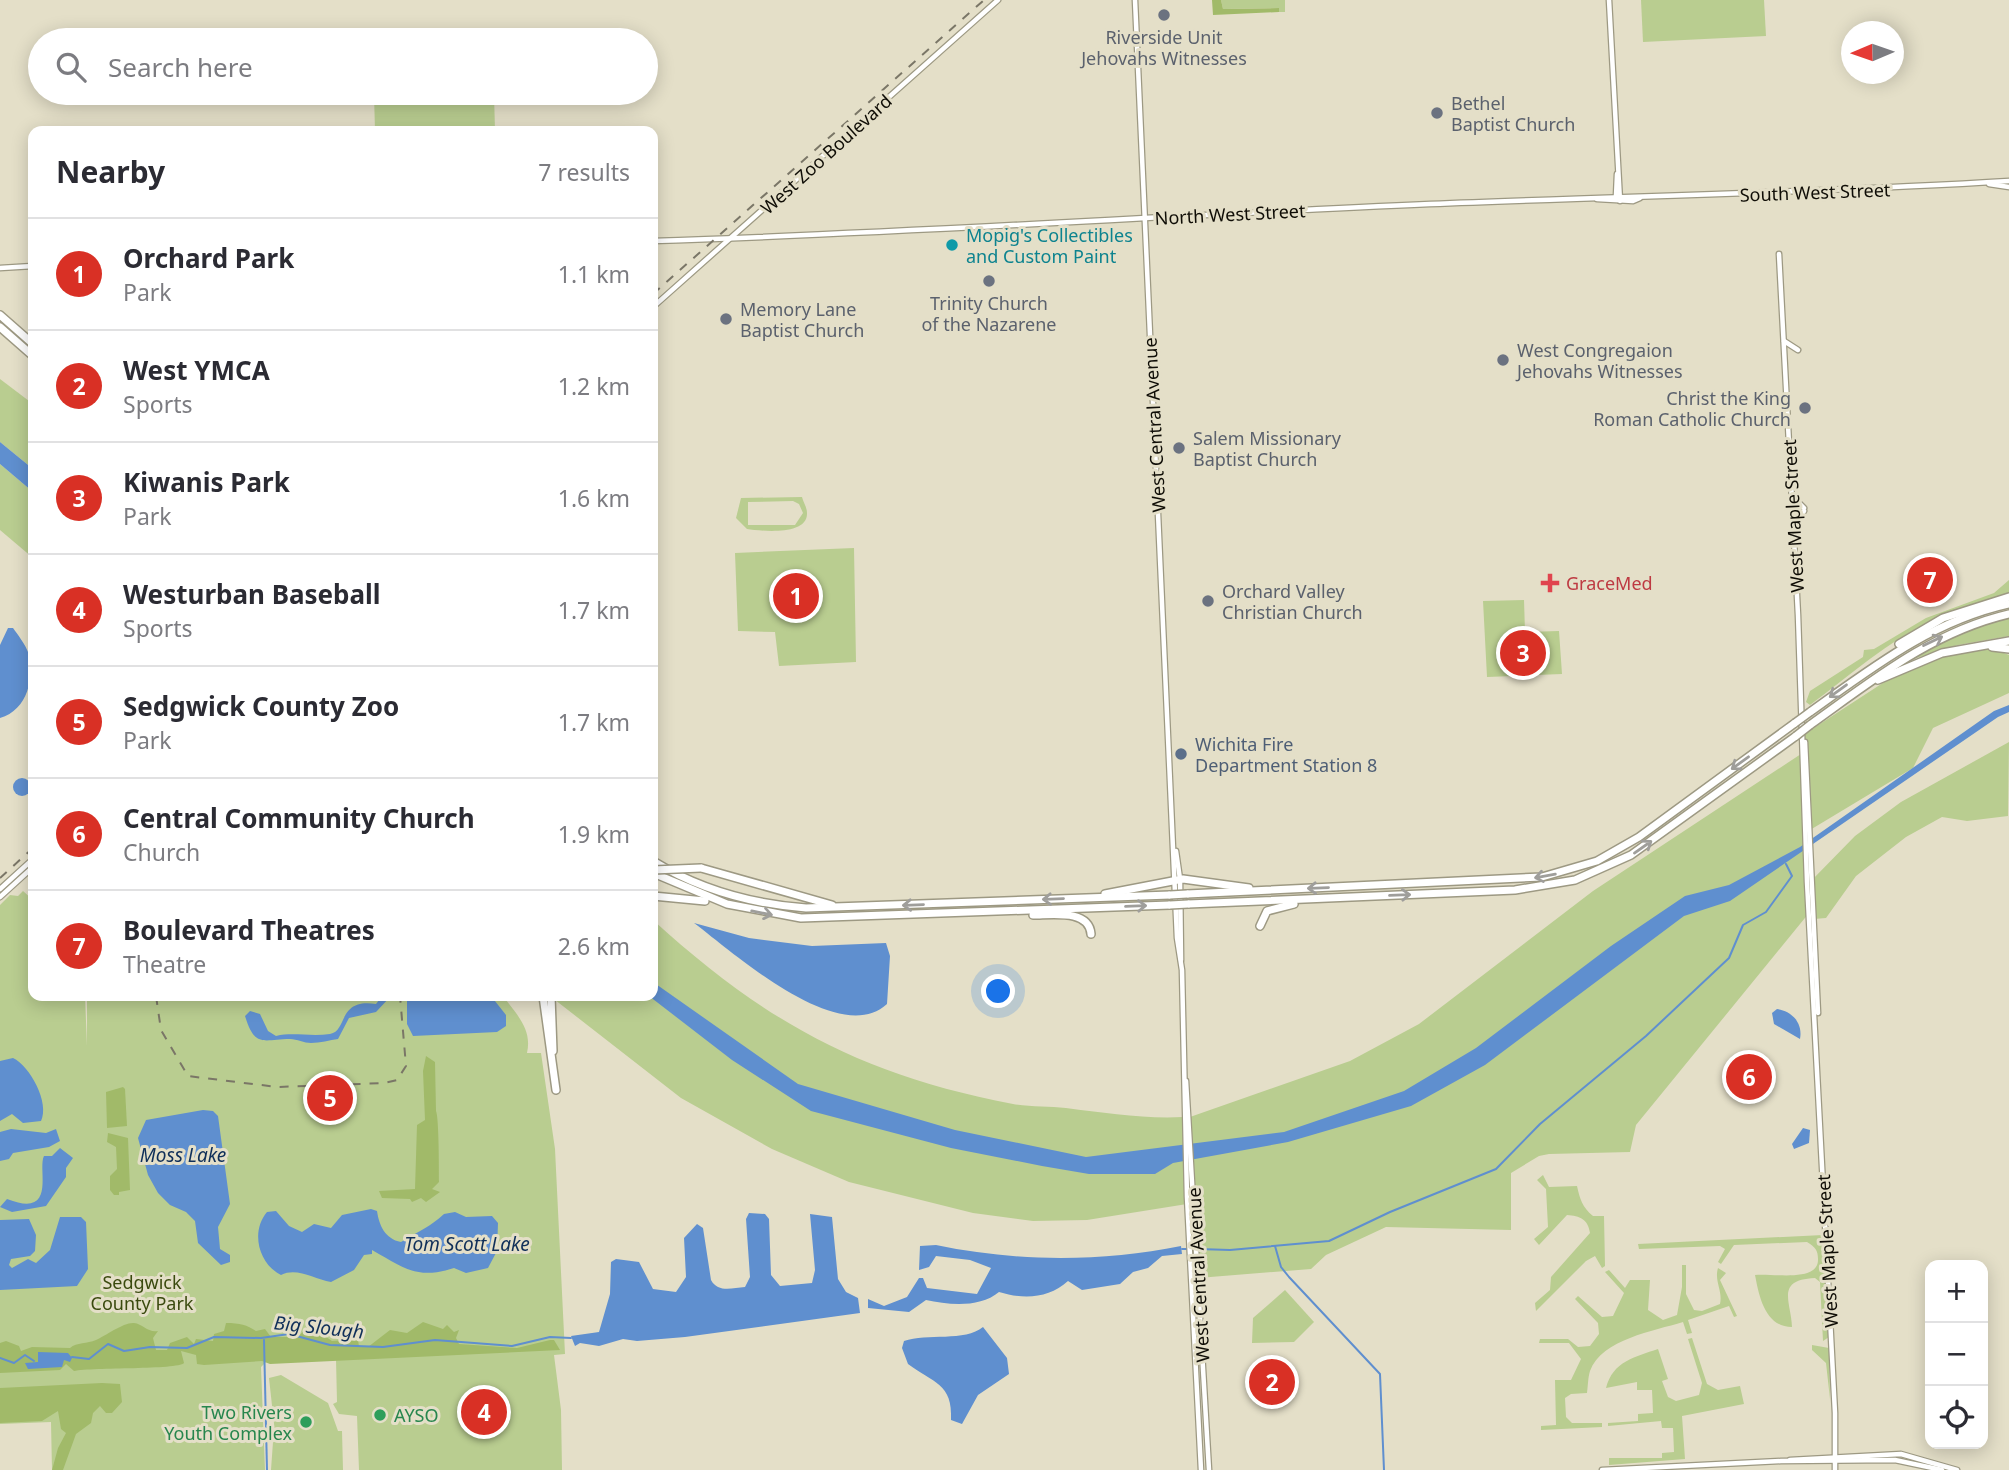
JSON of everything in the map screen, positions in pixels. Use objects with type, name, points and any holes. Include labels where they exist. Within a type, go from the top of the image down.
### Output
[{"type":"highway","points":[[0,315],[28,340]]},
{"type":"highway","points":[[0,327],[28,352]]},
{"type":"highway","points":[[658,864],[701,885],[755,901],[806,908],[1514,880],[1568,872],[1597,861],[1629,843],[1929,625],[1959,611],[2009,597]]},
{"type":"highway","points":[[1866,671],[1933,630],[2009,604]]},
{"type":"highway","points":[[658,896],[727,904],[774,915],[824,919],[1515,890],[1575,880],[1631,855],[1919,649],[1944,636],[2009,614]]},
{"type":"highway","points":[[1836,706],[1899,669],[1956,650],[2009,641]]},
{"type":"highway","points":[[1956,650],[2009,649]]},
{"type":"highway","points":[[658,871],[701,868],[787,895],[854,908]]},
{"type":"highway","points":[[658,873],[727,904]]},
{"type":"highway","points":[[1075,898],[1178,879],[1267,891]]},
{"type":"highway","points":[[1260,926],[1263,916],[1270,909],[1332,898]]},
{"type":"highway","points":[[994,912],[1081,918],[1089,924],[1091,934]]},
{"type":"highway","points":[[545,1001],[556,1090],[550,1042],[551,1001]]},
{"type":"main road","name":"West Zoo Boulevard","points":[[658,303],[998,0]]},
{"type":"main road","name":"West Central Avenue","points":[[1135,0],[1178,879],[1201,1470]]},
{"type":"main road","points":[[1609,0],[1618,198]]},
{"type":"main road","name":"South West Street","points":[[1618,198],[2009,181]]},
{"type":"main road","name":"South West Street","points":[[1988,184],[2009,187]]},
{"type":"main road","name":"North West Street","points":[[658,241],[1618,198]]},
{"type":"main road","name":"West Maple Street","points":[[1779,254],[1800,736],[1806,801],[1837,1464]]},
{"type":"main road","points":[[0,268],[28,266]]},
{"type":"main road","points":[[1784,340],[1798,350]]},
{"type":"main road","points":[[1791,492],[1797,504],[1804,510],[1793,528]]},
{"type":"main road","points":[[0,890],[28,864]]},
{"type":"main road","points":[[0,897],[28,872]]},
{"type":"main road","name":"West Central Avenue","points":[[1193,1257],[1209,1470]]},
{"type":"main road","points":[[1602,1470],[1782,1461],[1837,1464],[1886,1454],[1957,1470]]},
{"type":"main road","points":[[1914,1459],[1942,1470]]},
{"type":"green space","points":[[1212,0],[1221,0],[1223,9],[1279,8],[1279,12],[1213,15]]},
{"type":"green space","points":[[1221,0],[1285,0],[1285,12],[1279,12],[1278,8],[1223,9]]},
{"type":"green space","points":[[1641,0],[1764,0],[1766,36],[1643,42]]},
{"type":"green space","points":[[374,105],[494,105],[495,126],[375,126]]},
{"type":"green space","points":[[0,379],[28,400],[28,465],[0,442]]},
{"type":"green space","points":[[0,464],[28,488],[28,554],[0,530]]},
{"type":"green space","points":[[802,497],[807,511],[805,520],[792,529],[747,529],[736,518],[741,498]],"holes":[[[793,501],[799,504],[803,513],[795,525],[748,525],[748,502]]]},
{"type":"green space","points":[[854,548],[856,662],[779,666],[775,632],[738,631],[735,553]]},
{"type":"green space","points":[[2009,580],[2009,594],[1961,608],[1916,628],[1810,705],[1806,702],[1810,691],[1863,657],[1864,650],[1874,649],[1926,618],[1994,593]]},
{"type":"green space","points":[[1524,600],[1525,632],[1559,631],[1562,674],[1487,677],[1483,601]]},
{"type":"green space","points":[[2009,618],[2009,636],[1958,645],[1910,660],[1943,639]]},
{"type":"green space","points":[[1989,647],[2009,655],[2009,693],[1933,728],[1913,768],[1810,830],[1803,735],[1915,662]]},
{"type":"green space","points":[[2009,742],[2008,816],[1967,821],[1942,817],[1906,837],[1856,876],[1826,918],[1814,919],[1812,880],[1855,836],[1901,802]]},
{"type":"green space","points":[[1801,754],[1809,913],[1636,1125],[1630,1152],[1549,1154],[1539,1156],[1511,1173],[1511,1230],[1386,1227],[1326,1255],[1311,1269],[1198,1278],[1190,1117],[1350,1061],[1419,1024],[1593,891]]},
{"type":"green space","name":"Sedgwick County Park","points":[[23,891],[28,896],[28,1001],[85,1001],[87,1046],[87,1001],[507,1001],[526,1031],[527,1053],[541,1053],[555,1149],[565,1354],[554,1355],[561,1410],[562,1470],[359,1470],[357,1416],[339,1414],[333,1404],[337,1402],[336,1359],[266,1362],[261,1367],[265,1470],[52,1470],[51,1422],[0,1424],[0,905],[10,895],[18,896]]},
{"type":"green space","points":[[658,924],[736,988],[777,1016],[819,1040],[909,1078],[1026,1106],[1110,1114],[1183,1117],[1187,1204],[1087,1220],[1033,1221],[973,1213],[849,1182],[772,1149],[681,1098],[556,1001],[658,1001]]},
{"type":"green space","points":[[426,1056],[435,1062],[439,1182],[432,1189],[440,1192],[426,1202],[421,1198],[412,1202],[410,1199],[382,1198],[379,1191],[415,1189],[417,1125],[425,1120],[423,1071]]},
{"type":"green space","points":[[123,1087],[127,1126],[107,1128],[106,1092]]},
{"type":"green space","points":[[108,1133],[128,1138],[130,1190],[119,1192],[119,1195],[114,1195],[110,1190],[110,1176],[117,1169],[116,1147],[107,1142]]},
{"type":"green space","points":[[1543,1175],[1549,1187],[1577,1186],[1586,1209],[1593,1216],[1604,1216],[1605,1266],[1602,1268],[1595,1256],[1586,1261],[1536,1311],[1535,1303],[1550,1290],[1551,1277],[1590,1233],[1583,1219],[1567,1215],[1539,1245],[1534,1239],[1548,1227],[1546,1189],[1537,1180]]},
{"type":"green space","points":[[1823,1235],[1829,1337],[1823,1341],[1820,1282],[1815,1278],[1802,1280],[1790,1288],[1788,1301],[1792,1327],[1783,1326],[1769,1316],[1761,1301],[1755,1275],[1793,1275],[1811,1271],[1816,1266],[1818,1256],[1816,1249],[1807,1242],[1734,1245],[1721,1264],[1718,1262],[1725,1249],[1720,1246],[1639,1249],[1638,1244]]},
{"type":"green space","points":[[1682,1265],[1686,1265],[1686,1294],[1694,1310],[1702,1311],[1720,1304],[1718,1268],[1726,1273],[1720,1280],[1737,1316],[1734,1317],[1729,1306],[1688,1320],[1692,1333],[1687,1334],[1683,1322],[1617,1344],[1596,1360],[1590,1371],[1587,1393],[1571,1394],[1565,1398],[1566,1417],[1572,1423],[1602,1423],[1602,1427],[1541,1430],[1541,1426],[1556,1425],[1555,1380],[1571,1380],[1581,1359],[1569,1343],[1539,1343],[1540,1339],[1568,1339],[1578,1347],[1590,1346],[1599,1334],[1598,1323],[1575,1299],[1578,1296],[1602,1317],[1613,1316],[1624,1293],[1605,1272],[1609,1270],[1625,1288],[1630,1280],[1650,1280],[1648,1310],[1663,1320],[1677,1315],[1682,1287]]},
{"type":"green space","points":[[1285,1290],[1314,1322],[1294,1342],[1252,1343],[1253,1318]]},
{"type":"green space","points":[[423,1322],[443,1329],[447,1325],[454,1332],[459,1330],[456,1338],[459,1344],[517,1348],[554,1340],[560,1350],[204,1365],[197,1364],[196,1355],[181,1351],[184,1363],[167,1367],[74,1371],[66,1364],[60,1370],[0,1373],[0,1343],[6,1341],[19,1346],[21,1351],[32,1347],[70,1348],[96,1340],[130,1323],[158,1331],[153,1338],[156,1350],[167,1350],[170,1343],[187,1337],[194,1344],[196,1339],[213,1341],[214,1334],[224,1331],[226,1323],[243,1325],[256,1331],[265,1329],[271,1337],[298,1337],[307,1327],[314,1326],[319,1329],[317,1335],[322,1334],[332,1341],[358,1339],[359,1347],[368,1347],[390,1330],[407,1333]]},
{"type":"green space","points":[[1692,1338],[1707,1384],[1718,1390],[1740,1386],[1744,1404],[1682,1416],[1685,1459],[1609,1465],[1609,1458],[1662,1458],[1662,1453],[1674,1452],[1673,1428],[1662,1428],[1661,1421],[1608,1426],[1608,1423],[1638,1421],[1638,1414],[1653,1413],[1652,1390],[1637,1390],[1637,1382],[1606,1388],[1619,1366],[1658,1349],[1668,1379],[1662,1381],[1668,1397],[1676,1401],[1699,1395],[1702,1383],[1688,1339]]},
{"type":"green space","points":[[1812,1345],[1829,1348],[1830,1399],[1826,1363],[1812,1350]]},
{"type":"green space","name":"Two Rivers Youth Complex","points":[[281,1375],[328,1403],[338,1431],[342,1431],[343,1470],[271,1470],[273,1442],[276,1442],[269,1378]]},
{"type":"green space","points":[[120,1384],[122,1402],[112,1413],[106,1413],[100,1406],[93,1413],[91,1423],[76,1434],[63,1470],[52,1470],[58,1448],[66,1433],[61,1429],[58,1411],[42,1421],[0,1423],[0,1388]]},
{"type":"water","points":[[0,442],[28,465],[28,488],[0,464]]},
{"type":"water","points":[[8,628],[13,628],[27,649],[28,688],[17,708],[0,718],[0,645]]},
{"type":"water","points":[[2009,705],[2009,712],[1730,901],[1684,916],[1485,1065],[1411,1106],[1288,1142],[1173,1163],[1155,1174],[1089,1174],[1042,1166],[951,1148],[811,1111],[732,1060],[655,1001],[658,1001],[658,986],[798,1084],[955,1130],[1086,1157],[1284,1132],[1404,1091],[1476,1048],[1611,946],[1685,896],[1729,885],[1800,847],[1994,711]]},
{"type":"water","points":[[19,779],[28,781],[28,793],[22,796],[16,793],[13,787]]},
{"type":"water","points":[[694,923],[749,938],[812,946],[886,943],[890,956],[887,1004],[867,1014],[842,1014],[815,1006],[760,973]]},
{"type":"water","points":[[378,1001],[386,1001],[376,1012],[349,1018],[338,1039],[318,1043],[290,1039],[262,1040],[253,1034],[245,1016],[250,1011],[260,1014],[268,1031],[276,1036],[330,1034],[336,1032],[349,1010],[355,1006],[364,1003],[376,1004]]},
{"type":"water","points":[[407,1001],[495,1001],[506,1015],[506,1026],[497,1032],[413,1036],[407,1024]]},
{"type":"water","points":[[1777,1009],[1787,1012],[1795,1019],[1800,1028],[1800,1039],[1774,1024],[1772,1013]]},
{"type":"water","points":[[13,1058],[26,1069],[41,1095],[41,1121],[23,1123],[12,1114],[0,1121],[0,1061]]},
{"type":"water","name":"Moss Lake","points":[[203,1110],[213,1111],[218,1116],[230,1204],[218,1227],[220,1249],[230,1255],[230,1262],[221,1265],[198,1243],[195,1221],[186,1212],[170,1205],[158,1193],[148,1175],[138,1138],[146,1120]]},
{"type":"water","points":[[1803,1128],[1810,1130],[1809,1143],[1794,1149],[1792,1144]]},
{"type":"water","points":[[11,1129],[46,1133],[56,1129],[60,1141],[49,1147],[13,1153],[9,1159],[0,1161],[0,1132]]},
{"type":"water","points":[[60,1148],[73,1158],[66,1168],[66,1177],[46,1206],[12,1212],[0,1207],[7,1199],[33,1203],[39,1198],[44,1156],[52,1156]]},
{"type":"water","name":"Tom Scott Lake","points":[[371,1209],[377,1211],[387,1235],[401,1242],[444,1214],[455,1212],[466,1217],[492,1216],[498,1223],[497,1251],[488,1268],[466,1273],[454,1268],[430,1273],[402,1267],[372,1250],[372,1254],[364,1255],[354,1270],[331,1282],[293,1272],[281,1275],[273,1270],[262,1256],[259,1229],[267,1212],[276,1211],[289,1226],[302,1232],[314,1224],[331,1228],[342,1215]]},
{"type":"water","points":[[749,1213],[765,1214],[769,1219],[771,1275],[780,1286],[812,1283],[815,1270],[810,1214],[832,1217],[838,1279],[846,1292],[858,1298],[860,1313],[685,1337],[637,1341],[623,1339],[599,1346],[580,1343],[575,1346],[571,1336],[599,1332],[610,1294],[611,1262],[616,1259],[639,1262],[653,1289],[676,1292],[686,1277],[684,1238],[697,1224],[703,1228],[711,1280],[714,1284],[726,1289],[745,1287],[750,1277],[746,1219]]},
{"type":"water","points":[[60,1217],[81,1217],[86,1222],[88,1269],[77,1286],[0,1290],[0,1220],[29,1219],[36,1235],[35,1251],[30,1256],[11,1259],[9,1265],[12,1268],[28,1259],[36,1263],[50,1250]]},
{"type":"water","points":[[936,1245],[1028,1257],[1120,1255],[1181,1246],[1182,1254],[1162,1256],[1148,1268],[1133,1272],[1120,1284],[1082,1290],[1068,1281],[1053,1291],[1036,1296],[999,1292],[983,1301],[964,1304],[926,1300],[909,1312],[868,1308],[868,1299],[884,1306],[907,1297],[919,1278],[923,1278],[927,1288],[977,1294],[991,1268],[970,1260],[936,1256],[929,1267],[919,1270],[920,1246]]},
{"type":"water","points":[[983,1327],[1007,1358],[1009,1374],[978,1395],[962,1424],[951,1420],[949,1398],[945,1391],[908,1364],[902,1348],[904,1341],[956,1336],[975,1332]]},
{"type":"water","points":[[38,1352],[68,1353],[72,1358],[70,1362],[64,1360],[62,1367],[28,1369],[25,1363],[38,1362]]},
{"type":"waterway","points":[[1198,1249],[1230,1250],[1329,1241],[1390,1212],[1496,1169],[1540,1124],[1646,1036],[1729,958],[1743,925],[1766,912],[1792,876],[1786,864]]},
{"type":"waterway","points":[[1275,1246],[1281,1267],[1289,1277],[1380,1374],[1384,1470]]},
{"type":"waterway","points":[[1182,1249],[1189,1249]]},
{"type":"waterway","name":"Big Slough","points":[[72,1357],[89,1359],[108,1344],[124,1351],[150,1347],[187,1348],[214,1337],[261,1338],[289,1334],[330,1345],[383,1347],[435,1340],[512,1346],[550,1337],[571,1338]]},
{"type":"waterway","points":[[264,1340],[267,1470]]},
{"type":"waterway","name":"Big Slough","points":[[0,1358],[14,1363],[25,1355],[34,1361]]},
{"type":"railway","points":[[658,290],[984,0]]},
{"type":"railway","points":[[0,878],[28,853]]},
{"type":"railway","points":[[157,1001],[161,1030],[188,1076],[277,1087],[384,1083],[397,1080],[406,1066],[400,1001]]},
{"type":"place","name":"Riverside Unit Jehovahs Witnesses","points":[[1164,15]]},
{"type":"place","name":"Bethel Baptist Church","points":[[1437,113]]},
{"type":"place","name":"Mopig's Collectibles and Custom Paint","points":[[952,245]]},
{"type":"place","name":"Trinity Church of the Nazarene","points":[[989,281]]},
{"type":"place","name":"Memory Lane Baptist Church","points":[[726,319]]},
{"type":"place","name":"West Congregaion Jehovahs Witnesses","points":[[1503,360]]},
{"type":"place","name":"Christ the King Roman Catholic Church","points":[[1805,408]]},
{"type":"place","name":"Salem Missionary Baptist Church","points":[[1179,448]]},
{"type":"place","name":"Boulevard Theatres","points":[[1930,580]]},
{"type":"place","name":"GraceMed","points":[[1550,583]]},
{"type":"place","name":"Orchard Park","points":[[796,596]]},
{"type":"place","name":"Orchard Valley Christian Church","points":[[1208,601]]},
{"type":"place","name":"Kiwanis Park","points":[[1523,653]]},
{"type":"place","name":"Wichita Fire Department Station 8","points":[[1181,754]]},
{"type":"place","name":"Central Community Church","points":[[1749,1077]]},
{"type":"place","name":"Sedgwick County Zoo","points":[[330,1098]]},
{"type":"place","name":"West YMCA","points":[[1272,1382]]},
{"type":"place","name":"Westurban Baseball","points":[[484,1412]]},
{"type":"place","name":"AYSO","points":[[380,1415]]},
{"type":"place","name":"Two Rivers Youth Complex","points":[[306,1422]]}]
